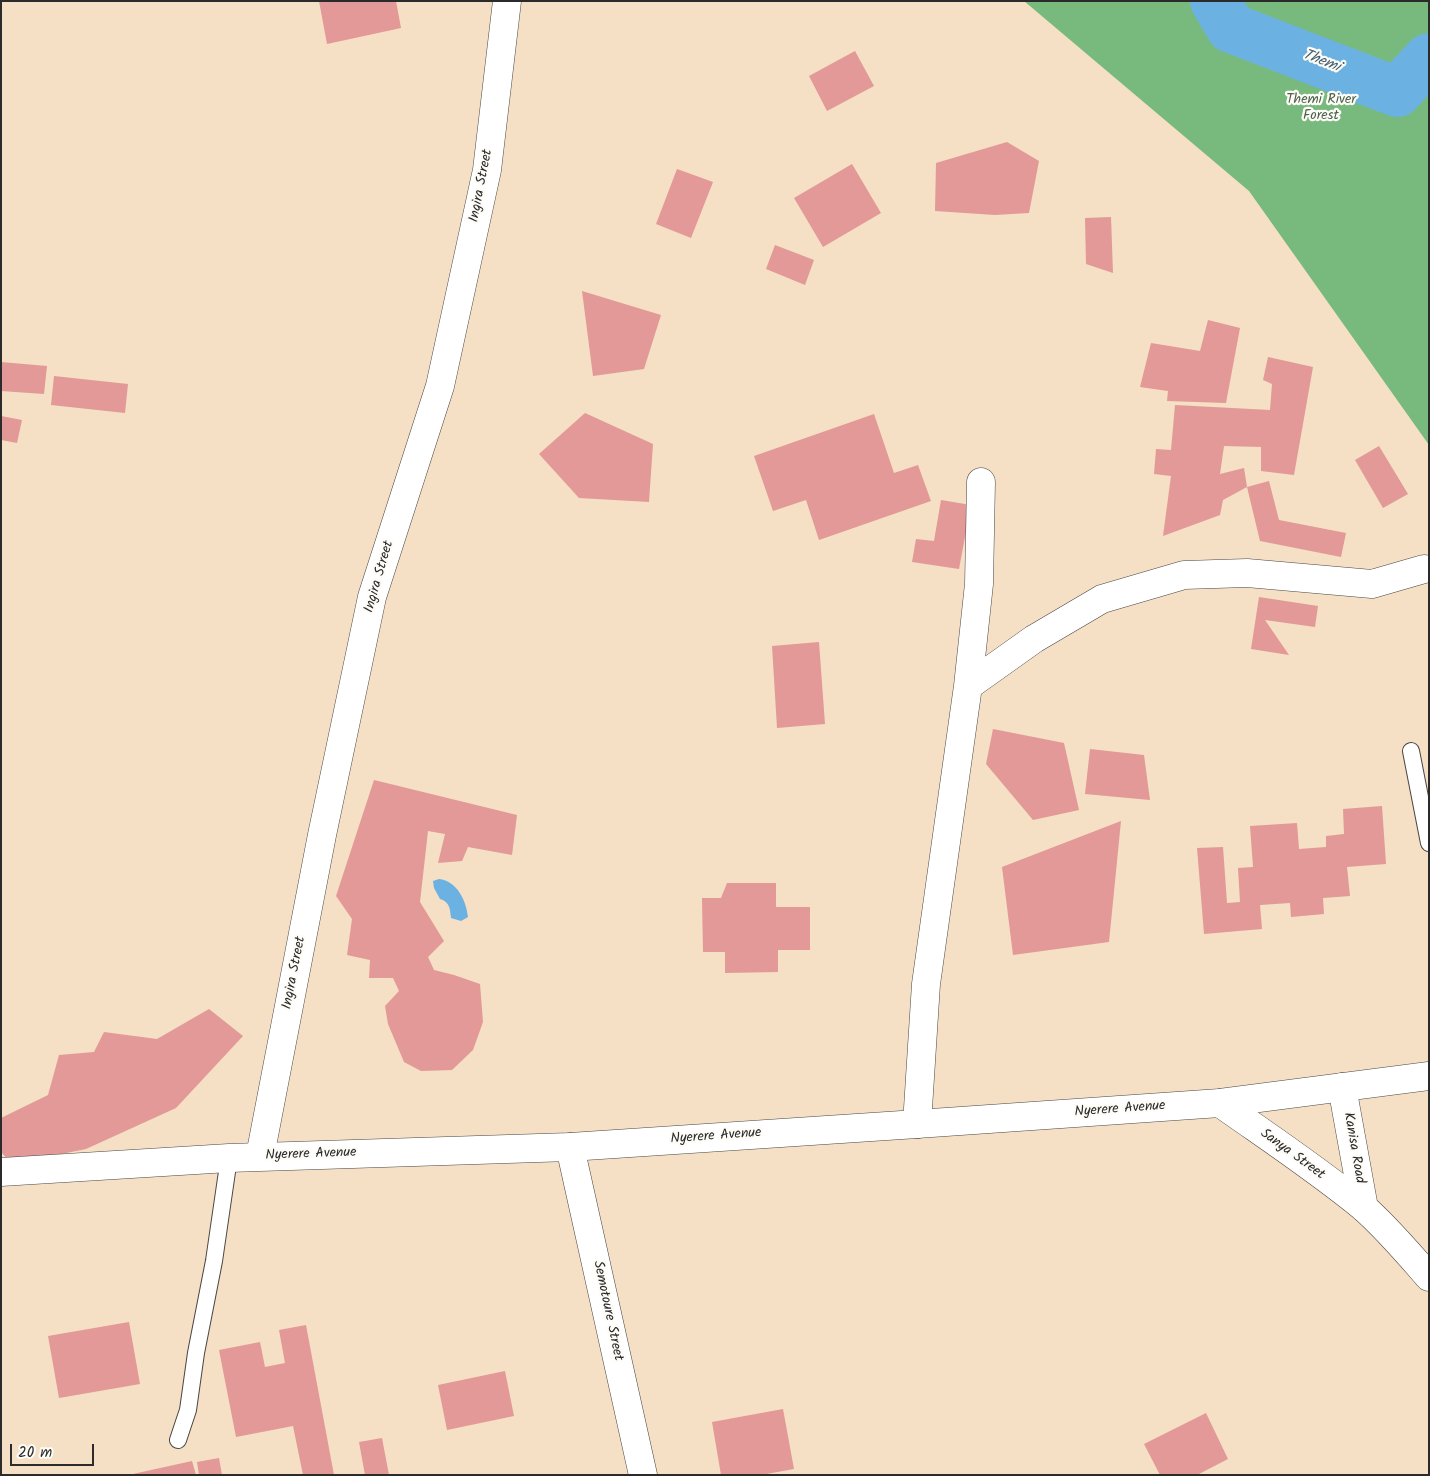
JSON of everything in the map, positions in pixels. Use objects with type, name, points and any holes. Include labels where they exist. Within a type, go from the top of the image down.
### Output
[{"type":"street","name":"Ingira Street","points":[[260,1156],[322,835],[372,597],[440,386],[487,170],[507,1]]},
{"type":"street","points":[[917,1124],[926,984],[968,686],[979,584],[981,482]]},
{"type":"street","points":[[968,686],[1034,639],[1102,599],[1184,574],[1247,573],[1372,584],[1424,569]]},
{"type":"street","name":"Nyerere Avenue","points":[[1,1172],[260,1156],[570,1147],[917,1124],[1220,1103],[1429,1076]]},
{"type":"street","name":"Kanisa Road","points":[[1342,1087],[1364,1208]]},
{"type":"street","name":"Sanya Street","points":[[1220,1103],[1364,1208],[1403,1247],[1429,1277]]},
{"type":"street","name":"Semotoure Street","points":[[570,1147],[643,1475]]},
{"type":"lane","points":[[1411,751],[1429,842]]},
{"type":"lane","points":[[178,1440],[188,1410],[196,1353],[214,1261],[229,1158]]},
{"type":"green space","name":"Themi River Forest","points":[[1024,1],[1429,1],[1429,445],[1249,191]]},
{"type":"water","points":[[439,879],[451,883],[460,892],[468,917],[461,921],[451,918],[448,904],[440,899],[434,888],[433,881]]},
{"type":"building","points":[[319,1],[396,1],[401,28],[327,44]]},
{"type":"building","points":[[855,51],[874,86],[827,111],[809,76]]},
{"type":"building","points":[[1007,142],[1039,161],[1029,213],[995,215],[935,211],[936,163]]},
{"type":"building","points":[[852,164],[881,213],[823,247],[794,198]]},
{"type":"building","points":[[677,169],[713,182],[691,238],[656,224]]},
{"type":"building","points":[[1111,217],[1113,273],[1086,264],[1085,218]]},
{"type":"building","points":[[775,245],[814,260],[805,285],[766,269]]},
{"type":"building","points":[[582,291],[661,315],[644,369],[593,376]]},
{"type":"building","points":[[1208,320],[1240,328],[1226,403],[1167,401],[1168,391],[1140,387],[1151,343],[1200,351]]},
{"type":"building","points":[[1268,357],[1313,367],[1294,475],[1261,471],[1261,447],[1224,446],[1220,474],[1244,468],[1247,487],[1223,500],[1220,515],[1163,536],[1171,476],[1154,474],[1156,449],[1171,450],[1175,405],[1270,410],[1272,384],[1263,380]]},
{"type":"building","points":[[1,362],[47,366],[44,394],[1,391]]},
{"type":"building","points":[[54,376],[128,384],[125,413],[51,405]]},
{"type":"building","points":[[585,413],[653,444],[649,502],[579,498],[539,454]]},
{"type":"building","points":[[874,414],[894,473],[918,465],[931,501],[819,540],[806,500],[773,511],[754,456]]},
{"type":"building","points":[[1,416],[22,420],[17,443],[1,440]]},
{"type":"building","points":[[1379,446],[1408,494],[1383,508],[1355,460]]},
{"type":"building","points":[[1269,481],[1279,520],[1346,533],[1341,557],[1260,541],[1247,487]]},
{"type":"building","points":[[941,500],[971,505],[959,569],[912,562],[916,539],[934,541]]},
{"type":"building","points":[[1259,597],[1318,606],[1315,627],[1265,620],[1289,655],[1251,649]]},
{"type":"building","points":[[819,642],[825,724],[777,728],[772,646]]},
{"type":"building","points":[[993,729],[1064,743],[1079,810],[1033,820],[986,764]]},
{"type":"building","points":[[1090,749],[1144,755],[1150,800],[1085,794]]},
{"type":"building","points":[[374,780],[517,815],[512,855],[468,847],[462,861],[438,863],[445,834],[428,831],[420,902],[444,941],[428,957],[434,970],[480,984],[483,1022],[473,1050],[452,1070],[421,1071],[404,1062],[388,1024],[385,1006],[399,991],[393,978],[369,978],[370,960],[347,955],[352,919],[336,896]]},
{"type":"building","points":[[1382,806],[1386,864],[1347,867],[1350,896],[1323,898],[1324,914],[1291,917],[1290,903],[1260,905],[1262,929],[1204,934],[1197,848],[1223,847],[1227,903],[1240,902],[1238,868],[1253,867],[1250,826],[1297,823],[1299,849],[1326,847],[1326,836],[1344,834],[1343,809]]},
{"type":"building","points":[[1121,821],[1109,942],[1013,955],[1002,867]]},
{"type":"building","points":[[727,883],[776,883],[776,907],[810,907],[810,950],[778,950],[778,972],[725,973],[725,952],[703,952],[702,898],[721,898]]},
{"type":"building","points":[[209,1009],[243,1036],[176,1108],[86,1149],[12,1164],[1,1152],[1,1118],[48,1095],[59,1055],[94,1052],[104,1032],[157,1039]]},
{"type":"building","points":[[129,1322],[140,1384],[59,1398],[48,1336]]},
{"type":"building","points":[[306,1325],[334,1475],[303,1475],[293,1426],[236,1437],[219,1350],[260,1342],[265,1367],[285,1363],[279,1330]]},
{"type":"building","points":[[505,1371],[514,1416],[447,1430],[438,1385]]},
{"type":"building","points":[[783,1409],[794,1469],[761,1475],[721,1475],[712,1422]]},
{"type":"building","points":[[1206,1413],[1228,1459],[1197,1475],[1160,1475],[1144,1444]]},
{"type":"building","points":[[382,1438],[389,1475],[365,1475],[359,1442]]},
{"type":"building","points":[[219,1458],[222,1475],[199,1475],[197,1462]]},
{"type":"building","points":[[192,1461],[196,1475],[133,1475],[133,1474]]},
{"type":"waterway","name":"Themi","points":[[1215,1],[1231,28],[1397,92],[1429,58]]}]
